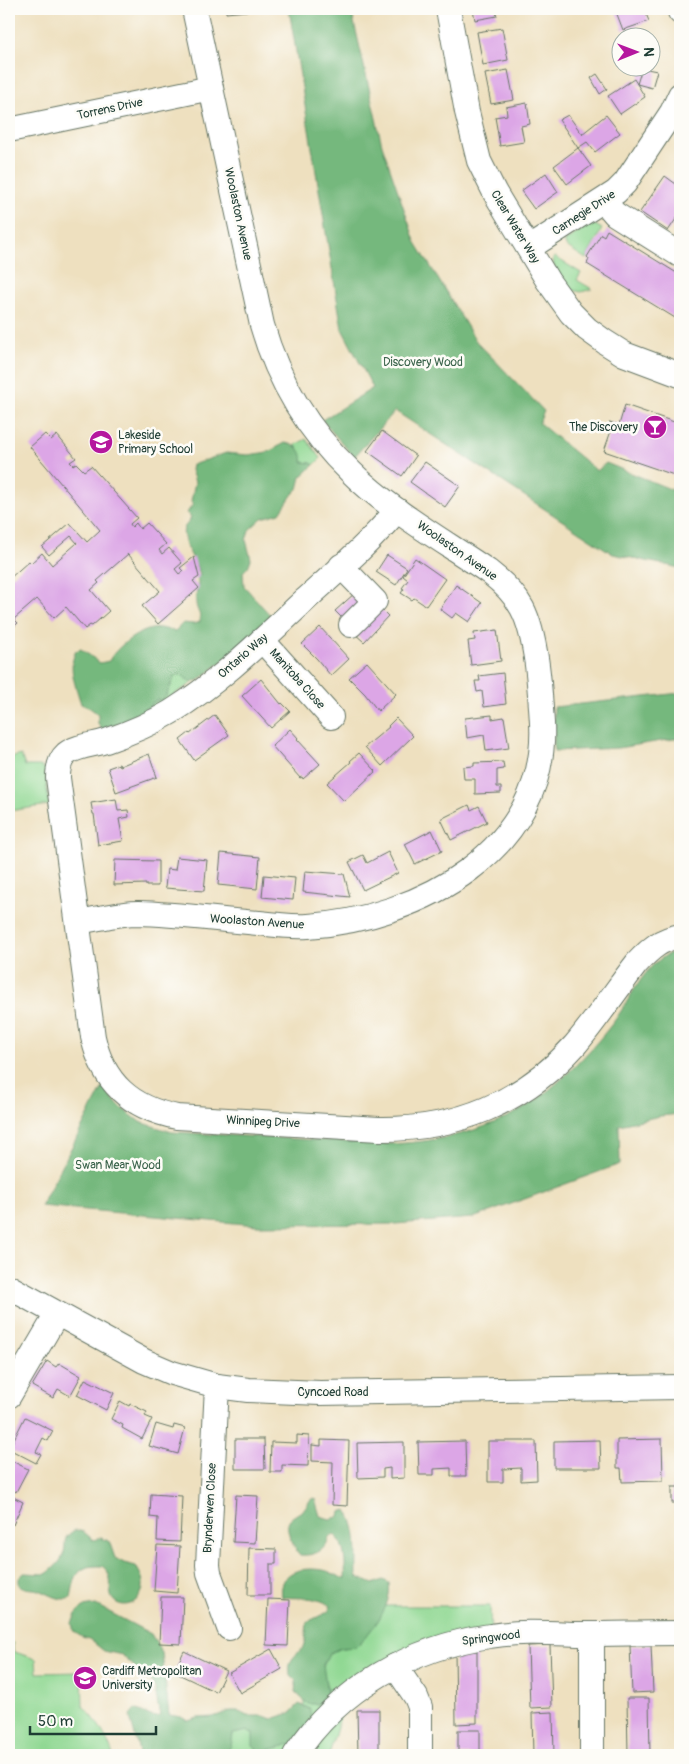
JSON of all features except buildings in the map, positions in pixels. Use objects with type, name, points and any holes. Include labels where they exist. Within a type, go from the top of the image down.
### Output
[{"type":"street","name":"Woolaston Avenue","points":[[78,922],[137,913],[292,926],[344,922],[395,907],[436,890],[475,865],[492,851],[518,820],[534,785],[541,756],[540,695],[534,651],[528,620],[516,598],[501,582],[397,510],[352,474],[329,449],[297,405],[277,368],[262,324],[194,9]]},
{"type":"street","name":"Clear Water Way","points":[[448,9],[469,120],[479,161],[495,193],[557,295],[587,329],[624,354],[680,375]]},
{"type":"street","name":"Torrens Drive","points":[[9,130],[211,88]]},
{"type":"street","name":"Carnegie Drive","points":[[529,248],[604,202],[625,183],[672,112],[680,95]]},
{"type":"street","points":[[604,202],[615,214],[680,255]]},
{"type":"street","name":"Ontario Way","points":[[62,760],[66,754],[74,750],[132,732],[162,718],[212,683],[262,640],[374,536],[397,510]]},
{"type":"street","points":[[341,566],[375,601],[351,625]]},
{"type":"street","name":"Manitoba Close","points":[[262,640],[331,718]]},
{"type":"street","name":"Winnipeg Drive","points":[[62,760],[58,768],[58,778],[97,1052],[102,1066],[121,1090],[132,1100],[161,1114],[177,1117],[379,1129],[412,1128],[445,1122],[488,1109],[522,1090],[542,1076],[575,1044],[647,951],[663,941],[680,936]]},
{"type":"street","name":"Cyncoed Road","points":[[9,1287],[160,1368],[193,1380],[217,1386],[248,1390],[320,1393],[680,1387]]},
{"type":"street","points":[[9,1396],[57,1314]]},
{"type":"street","name":"Brynderwen Close","points":[[217,1386],[208,1565],[209,1573],[229,1628]]},
{"type":"street","name":"Springwood","points":[[295,1755],[339,1702],[359,1687],[395,1666],[433,1649],[491,1635],[530,1633],[680,1633]]},
{"type":"street","points":[[592,1634],[592,1755]]},
{"type":"street","points":[[395,1666],[416,1696],[420,1707],[420,1755]]},
{"type":"green space","name":"Discovery Wood","points":[[289,9],[351,9],[382,145],[415,241],[476,341],[544,411],[539,423],[597,471],[606,463],[680,493],[680,568],[613,554],[395,411],[354,457],[322,420],[373,388],[342,329]]},
{"type":"green space","points":[[592,223],[602,229],[586,259],[566,246],[565,241]]},
{"type":"green space","points":[[555,257],[581,273],[577,280],[592,289],[581,292],[567,289],[554,268],[553,258]]},
{"type":"green space","points":[[306,439],[321,458],[314,465],[302,462],[299,449],[295,445]]},
{"type":"green space","points":[[285,443],[293,445],[300,451],[302,462],[314,465],[301,477],[298,489],[280,513],[262,518],[249,530],[246,540],[251,559],[248,567],[243,572],[244,586],[271,616],[270,623],[199,680],[189,681],[181,674],[175,676],[166,696],[162,700],[156,700],[150,705],[145,714],[102,730],[98,723],[98,714],[81,704],[72,670],[73,657],[76,651],[81,649],[100,663],[109,661],[118,649],[138,634],[160,628],[175,631],[183,623],[193,624],[200,622],[196,599],[197,577],[200,575],[186,545],[183,533],[191,518],[187,513],[193,504],[191,501],[195,482],[191,470],[192,465],[226,453],[248,455],[268,452]]},
{"type":"green space","points":[[181,674],[194,682],[145,713],[152,704],[162,699],[175,676]]},
{"type":"green space","points":[[680,693],[680,738],[618,748],[554,751],[554,707]]},
{"type":"green space","points":[[21,755],[25,766],[40,766],[46,769],[49,805],[9,811],[9,758]]},
{"type":"green space","name":"Swan Mear Wood","points":[[680,950],[680,1114],[660,1116],[619,1125],[620,1164],[473,1218],[395,1224],[257,1225],[41,1206],[103,1087],[118,1105],[140,1122],[172,1132],[386,1144],[419,1142],[452,1136],[484,1127],[515,1113],[542,1096],[556,1084],[582,1059],[615,1020],[642,978],[658,960]]},
{"type":"green space","points":[[313,1498],[315,1499],[320,1516],[330,1519],[338,1517],[341,1512],[347,1510],[356,1534],[357,1577],[373,1584],[383,1580],[389,1583],[388,1601],[380,1618],[368,1634],[356,1647],[341,1648],[329,1653],[323,1665],[328,1699],[322,1704],[308,1704],[295,1692],[296,1681],[290,1675],[290,1665],[293,1658],[305,1645],[307,1622],[328,1612],[331,1606],[319,1600],[282,1597],[284,1581],[293,1572],[300,1570],[323,1570],[345,1579],[343,1549],[335,1535],[329,1537],[325,1546],[319,1552],[305,1555],[300,1555],[290,1538],[288,1523],[290,1519],[303,1510]]},
{"type":"green space","points":[[75,1530],[84,1532],[93,1540],[101,1538],[109,1541],[115,1558],[136,1566],[142,1577],[143,1584],[139,1598],[127,1605],[117,1603],[111,1594],[109,1574],[102,1566],[87,1567],[78,1573],[71,1598],[67,1599],[19,1585],[19,1578],[24,1573],[46,1574],[56,1566],[63,1555],[66,1538]]},
{"type":"green space","points":[[96,1605],[151,1634],[162,1653],[169,1715],[181,1717],[188,1721],[213,1717],[230,1711],[238,1711],[247,1716],[264,1716],[272,1719],[290,1713],[299,1704],[310,1709],[311,1722],[291,1744],[260,1752],[253,1746],[253,1734],[247,1731],[233,1734],[231,1746],[225,1753],[178,1748],[162,1750],[158,1755],[139,1755],[130,1715],[135,1709],[153,1717],[160,1716],[155,1689],[146,1674],[139,1671],[122,1655],[104,1651],[89,1639],[74,1632],[72,1623],[76,1614],[83,1607]]},
{"type":"green space","points":[[384,1606],[490,1606],[491,1635],[339,1702],[339,1721],[329,1755],[158,1755],[162,1750],[178,1748],[225,1753],[231,1746],[233,1734],[247,1731],[253,1734],[260,1752],[291,1744],[310,1709],[304,1706],[304,1700],[328,1690],[323,1671],[324,1663],[329,1653],[341,1648],[356,1647],[378,1621]]},
{"type":"green space","points":[[9,1643],[13,1643],[13,1650],[15,1652],[36,1659],[37,1673],[82,1672],[83,1706],[101,1729],[113,1755],[9,1755]]},
{"type":"place","name":"The Discovery","points":[[655,427]]},
{"type":"place","name":"Lakeside Primary School","points":[[101,442]]},
{"type":"place","name":"Cardiff Metropolitan University","points":[[85,1678]]}]
